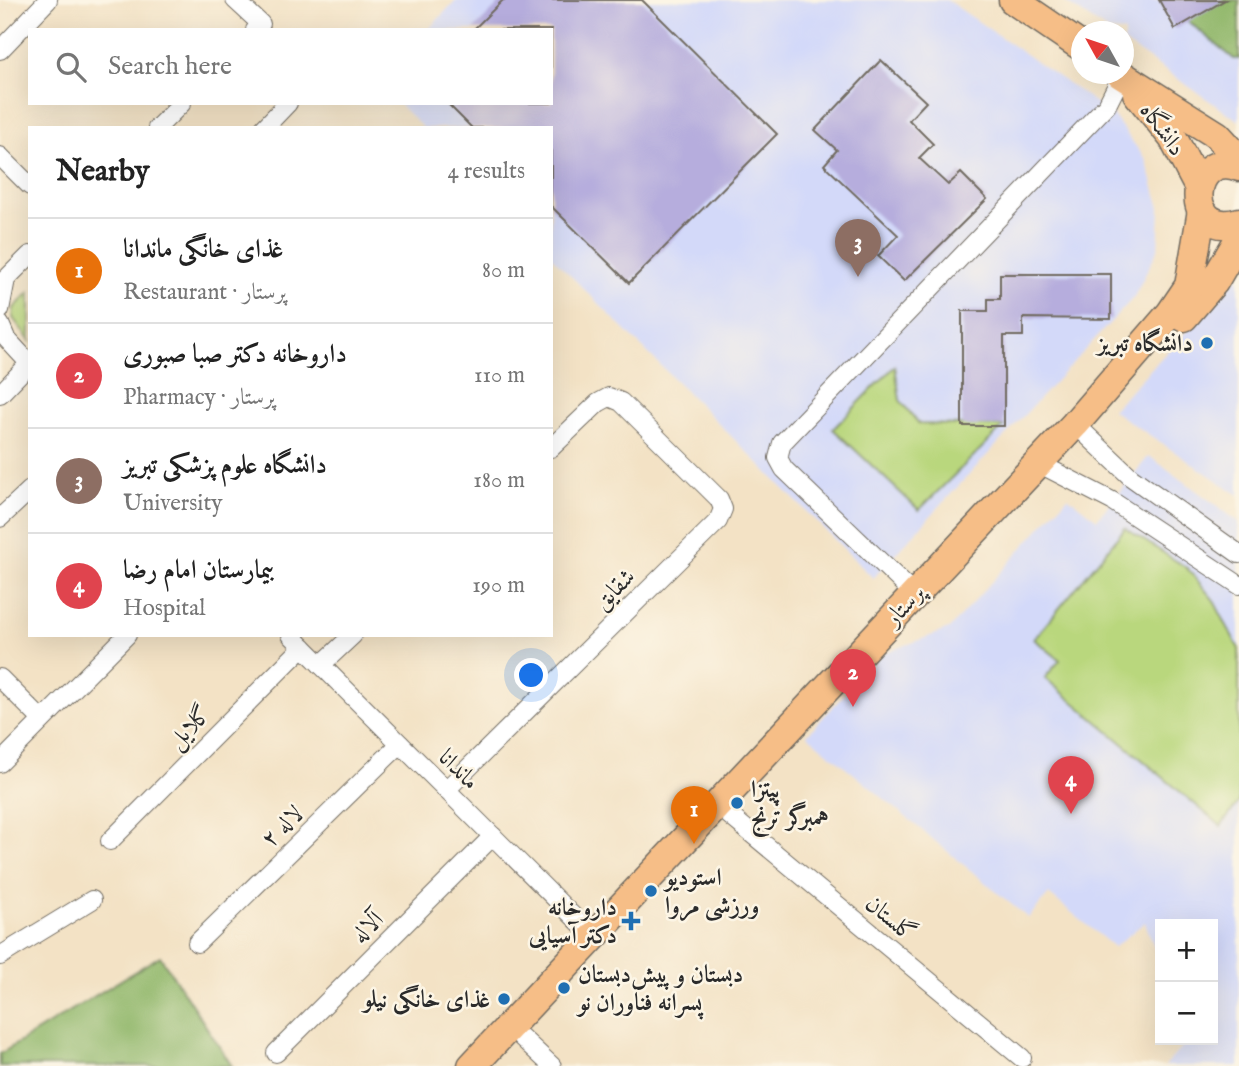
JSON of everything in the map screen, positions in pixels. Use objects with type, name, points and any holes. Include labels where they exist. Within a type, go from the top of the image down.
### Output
[{"type":"main road","points":[[1013,0],[1071,40]]},
{"type":"main road","name":"دانشگاه","points":[[1134,82],[1217,135],[1239,159]]},
{"type":"main road","name":"دانشگاه","points":[[1129,84],[1173,138],[1200,198]]},
{"type":"main road","points":[[1239,167],[1216,167],[1202,178],[1200,198],[1219,223],[1239,222]]},
{"type":"main road","name":"پرستار","points":[[1079,429],[1189,286],[1200,198]]},
{"type":"main road","name":"پرستار","points":[[495,1066],[729,815],[1214,282],[1239,239]]},
{"type":"main road","name":"پرستار","points":[[472,1066],[914,594],[1045,466]]},
{"type":"street","points":[[0,50],[48,0]]},
{"type":"street","points":[[234,0],[258,27]]},
{"type":"street","points":[[914,594],[784,469],[778,458],[782,443],[1107,105],[1116,84]]},
{"type":"street","points":[[159,126],[180,105]]},
{"type":"street","points":[[266,126],[286,105]]},
{"type":"street","points":[[0,156],[28,185]]},
{"type":"street","points":[[0,310],[3,282],[28,257]]},
{"type":"street","points":[[0,324],[6,338],[28,362]]},
{"type":"street","points":[[0,394],[28,366]]},
{"type":"street","name":"شقایق","points":[[446,790],[718,521],[723,509],[719,499],[631,411],[621,402],[609,397],[598,403],[553,446]]},
{"type":"street","points":[[1079,429],[1131,477],[1239,554]]},
{"type":"street","points":[[1045,466],[1112,501],[1239,584]]},
{"type":"street","points":[[0,518],[28,492]]},
{"type":"street","points":[[0,763],[125,637]]},
{"type":"street","points":[[321,665],[351,637]]},
{"type":"street","name":"ماندانا","points":[[297,641],[593,936]]},
{"type":"street","name":"گلایل","points":[[110,841],[297,641]]},
{"type":"street","points":[[0,678],[42,720]]},
{"type":"street","name":"لاله ۲","points":[[197,943],[400,744]]},
{"type":"street","name":"گلستان","points":[[729,815],[1022,1058]]},
{"type":"street","name":"آلاله","points":[[276,1053],[493,836]]},
{"type":"street","points":[[2,950],[92,900]]},
{"type":"street","points":[[521,1037],[552,1066]]},
{"type":"shaded area","points":[[456,0],[947,0],[1112,114],[1146,160],[1160,208],[1158,249],[1134,297],[873,578],[553,258],[553,126],[421,126],[400,105],[553,105],[553,28],[430,28]]},
{"type":"shaded area","points":[[1062,0],[1239,0],[1239,121],[1134,49],[1134,21],[1093,21]]},
{"type":"shaded area","name":"دانشگاه تبریز","points":[[1239,276],[1239,495],[1112,410]]},
{"type":"shaded area","points":[[1149,456],[1239,522],[1239,1066],[1165,1066],[1183,1045],[1218,1045],[1218,919],[1155,919],[1155,949],[1145,922],[1114,947],[1049,894],[1028,918],[807,735],[882,654],[949,629],[1068,497],[1097,519]]},
{"type":"green space","points":[[1162,0],[1239,0],[1239,59],[1234,59]]},
{"type":"green space","points":[[28,294],[28,338],[13,318],[14,308]]},
{"type":"green space","points":[[895,366],[900,400],[919,424],[1004,426],[919,510],[833,429]]},
{"type":"green space","points":[[1125,528],[1187,568],[1213,599],[1239,649],[1239,802],[1221,826],[1045,678],[1060,660],[1034,639]]},
{"type":"green space","points":[[160,956],[232,1066],[0,1066],[0,1054]]},
{"type":"building","points":[[503,0],[642,0],[777,134],[629,283],[553,208],[553,126],[470,126],[449,105],[553,105],[553,28],[475,28]]},
{"type":"building","points":[[1159,0],[1225,0],[1175,29]]},
{"type":"building","points":[[881,60],[926,102],[909,120],[933,144],[919,158],[948,185],[961,173],[987,199],[904,281],[878,256],[898,235],[824,165],[837,150],[815,130]]},
{"type":"building","points":[[1000,274],[1111,274],[1111,319],[1023,318],[1023,336],[1004,336],[1004,426],[962,426],[962,311],[988,311],[988,299],[1000,299]]},
{"type":"place","name":"دانشگاه علوم پزشکی تبریز","points":[[858,277]]},
{"type":"place","name":"دانشگاه تبریز","points":[[1207,343]]},
{"type":"place","name":"داروخانه دکتر صبا صبوری","points":[[853,707]]},
{"type":"place","name":"پیتزا همبرگر ترنج","points":[[737,803]]},
{"type":"place","name":"بیمارستان امام رضا","points":[[1071,814]]},
{"type":"place","name":"غذای خانگی ماندانا","points":[[694,844]]},
{"type":"place","name":"استودیو ورزشی مروا","points":[[651,891]]},
{"type":"place","name":"داروخانه دکتر آسیایی","points":[[631,921]]},
{"type":"place","name":"دبستان و پیش‌دبستان پسرانه فناوران نو","points":[[564,988]]},
{"type":"place","name":"غذای خانگی نیلو","points":[[504,999]]}]
